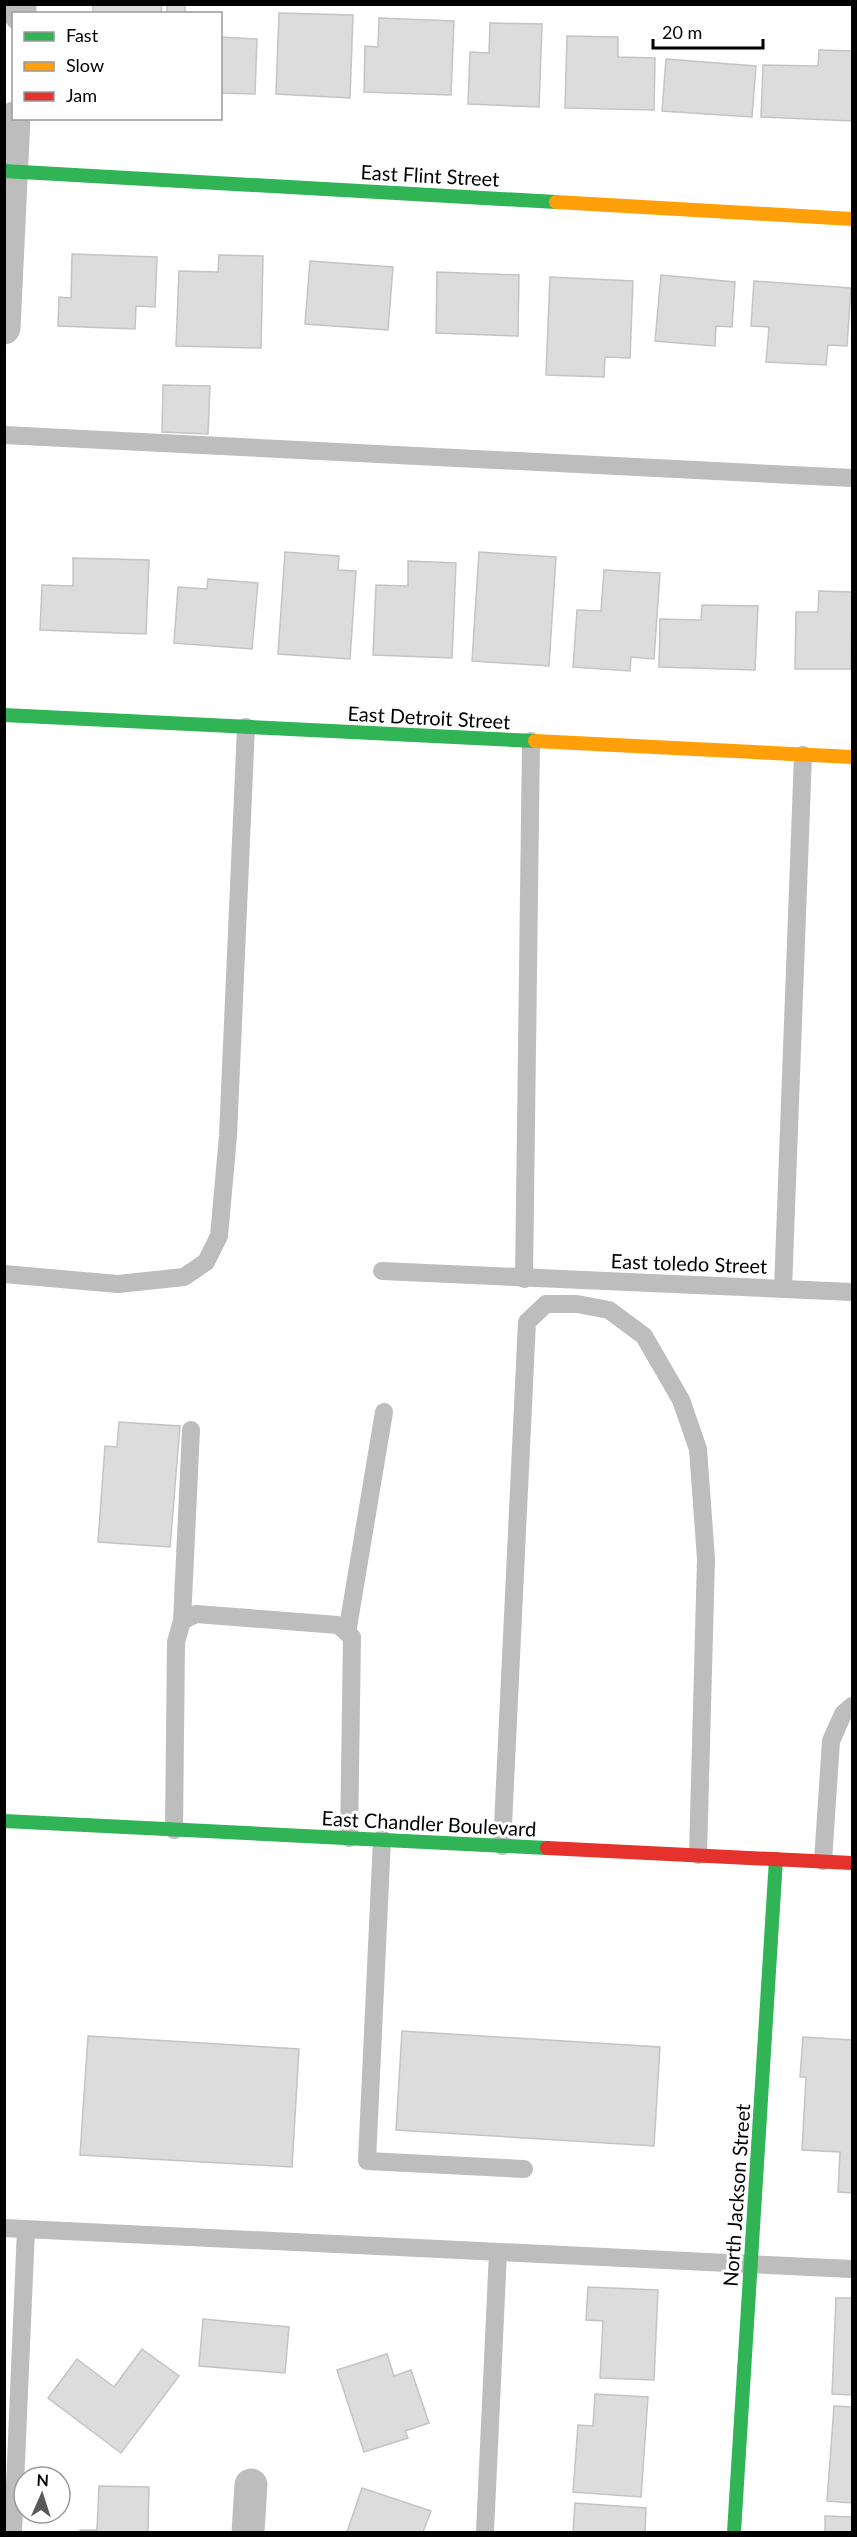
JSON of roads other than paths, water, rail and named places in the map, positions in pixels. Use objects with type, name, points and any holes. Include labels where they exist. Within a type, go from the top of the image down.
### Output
[{"type":"street","points":[[4,328],[8,171],[14,120]]},
{"type":"street","name":"East Flint Street","points":[[8,171],[852,219]]},
{"type":"street","name":"East Detroit Street","points":[[4,715],[852,758]]},
{"type":"street","name":"East Chandler Boulevard","points":[[4,1821],[852,1863]]},
{"type":"street","name":"North Jackson Street","points":[[734,2532],[776,1859]]},
{"type":"street","points":[[248,2532],[251,2485]]},
{"type":"lane","points":[[4,435],[852,478]]},
{"type":"lane","points":[[4,1274],[118,1284],[184,1277],[206,1262],[219,1236],[228,1136],[246,727]]},
{"type":"lane","points":[[524,1279],[531,741]]},
{"type":"lane","points":[[783,1289],[803,755]]},
{"type":"lane","name":"East toledo Street","points":[[382,1271],[852,1292]]},
{"type":"lane","points":[[502,1846],[527,1322],[546,1304],[577,1304],[609,1310],[644,1336],[681,1400],[698,1449],[706,1559],[698,1855]]},
{"type":"lane","points":[[347,1633],[384,1412]]},
{"type":"lane","points":[[174,1830],[177,1642],[182,1621],[191,1430]]},
{"type":"lane","points":[[182,1621],[196,1614],[338,1625],[352,1637],[349,1838]]},
{"type":"lane","points":[[824,1861],[831,1741],[843,1714],[852,1706]]},
{"type":"lane","points":[[382,1839],[367,2162],[524,2169]]},
{"type":"lane","points":[[4,2228],[852,2269]]},
{"type":"lane","points":[[13,2532],[27,2229]]},
{"type":"lane","points":[[485,2532],[498,2252]]}]
